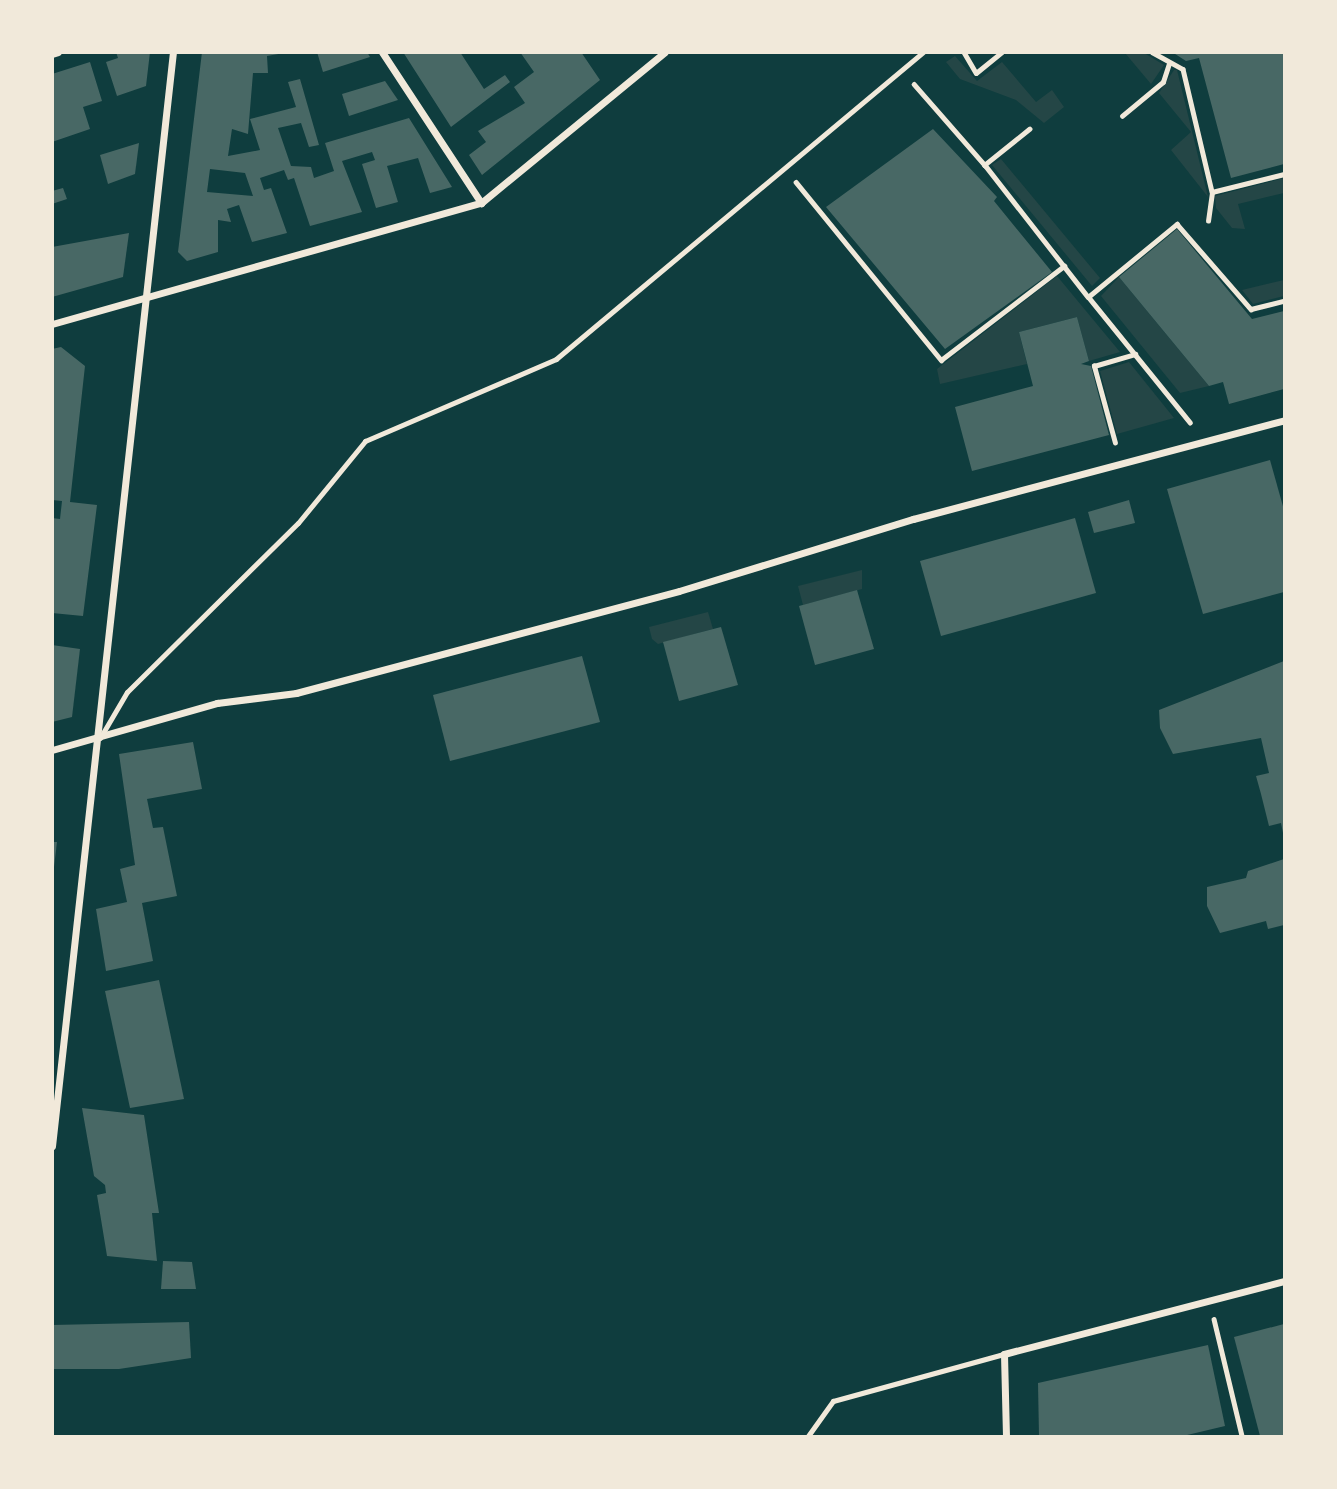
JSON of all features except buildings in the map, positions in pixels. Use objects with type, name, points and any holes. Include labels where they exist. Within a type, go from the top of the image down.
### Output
[{"type":"street","points":[[52,54],[58,52]]},
{"type":"street","points":[[52,1146],[100,738],[173,52]]},
{"type":"street","points":[[382,52],[481,203]]},
{"type":"street","points":[[52,324],[481,203],[666,52]]},
{"type":"street","points":[[52,750],[679,591],[904,521],[1284,420]]},
{"type":"street","points":[[1006,1437],[1004,1354],[1284,1281]]},
{"type":"lane","points":[[100,738],[127,692],[298,523],[365,441],[556,359],[786,170],[923,52]]},
{"type":"lane","points":[[808,1437],[833,1401],[1004,1354]]},
{"type":"path","points":[[964,52],[976,74],[1002,52]]},
{"type":"path","points":[[1152,52],[1183,69],[1212,192],[1208,221]]},
{"type":"path","points":[[1122,116],[1163,82],[1169,63]]},
{"type":"path","points":[[902,70],[985,165],[1190,423]]},
{"type":"path","points":[[985,165],[1030,130]]},
{"type":"path","points":[[786,170],[941,360],[1064,265]]},
{"type":"path","points":[[1212,192],[1284,174]]},
{"type":"path","points":[[1088,297],[1177,224],[1251,309],[1284,301]]},
{"type":"path","points":[[1115,443],[1094,366],[1135,354]]},
{"type":"path","points":[[1209,1300],[1242,1437]]},
{"type":"shaded area","points":[[1125,53],[1144,53],[1164,65],[1151,84]]},
{"type":"shaded area","points":[[955,56],[977,81],[1002,62],[1036,102],[1052,90],[1064,107],[1044,123],[1016,100],[960,79],[946,62]]},
{"type":"shaded area","points":[[1174,70],[1177,70],[1208,197],[1171,150],[1191,132],[1159,93]]},
{"type":"shaded area","points":[[1001,159],[1100,278],[1092,286],[992,165]]},
{"type":"shaded area","points":[[1284,178],[1284,193],[1238,204],[1245,229],[1232,228],[1216,208],[1215,196]]},
{"type":"shaded area","points":[[1057,276],[1120,352],[1089,361],[1077,317],[1019,332],[1027,364],[940,384],[937,369]]},
{"type":"shaded area","points":[[1119,277],[1209,386],[1180,393],[1101,296]]},
{"type":"shaded area","points":[[1284,280],[1284,296],[1253,304],[1242,290]]},
{"type":"shaded area","points":[[1129,362],[1174,418],[1117,434],[1100,371]]},
{"type":"shaded area","points":[[862,570],[862,589],[803,605],[798,586]]},
{"type":"shaded area","points":[[708,612],[713,629],[658,644],[652,639],[649,627]]}]
